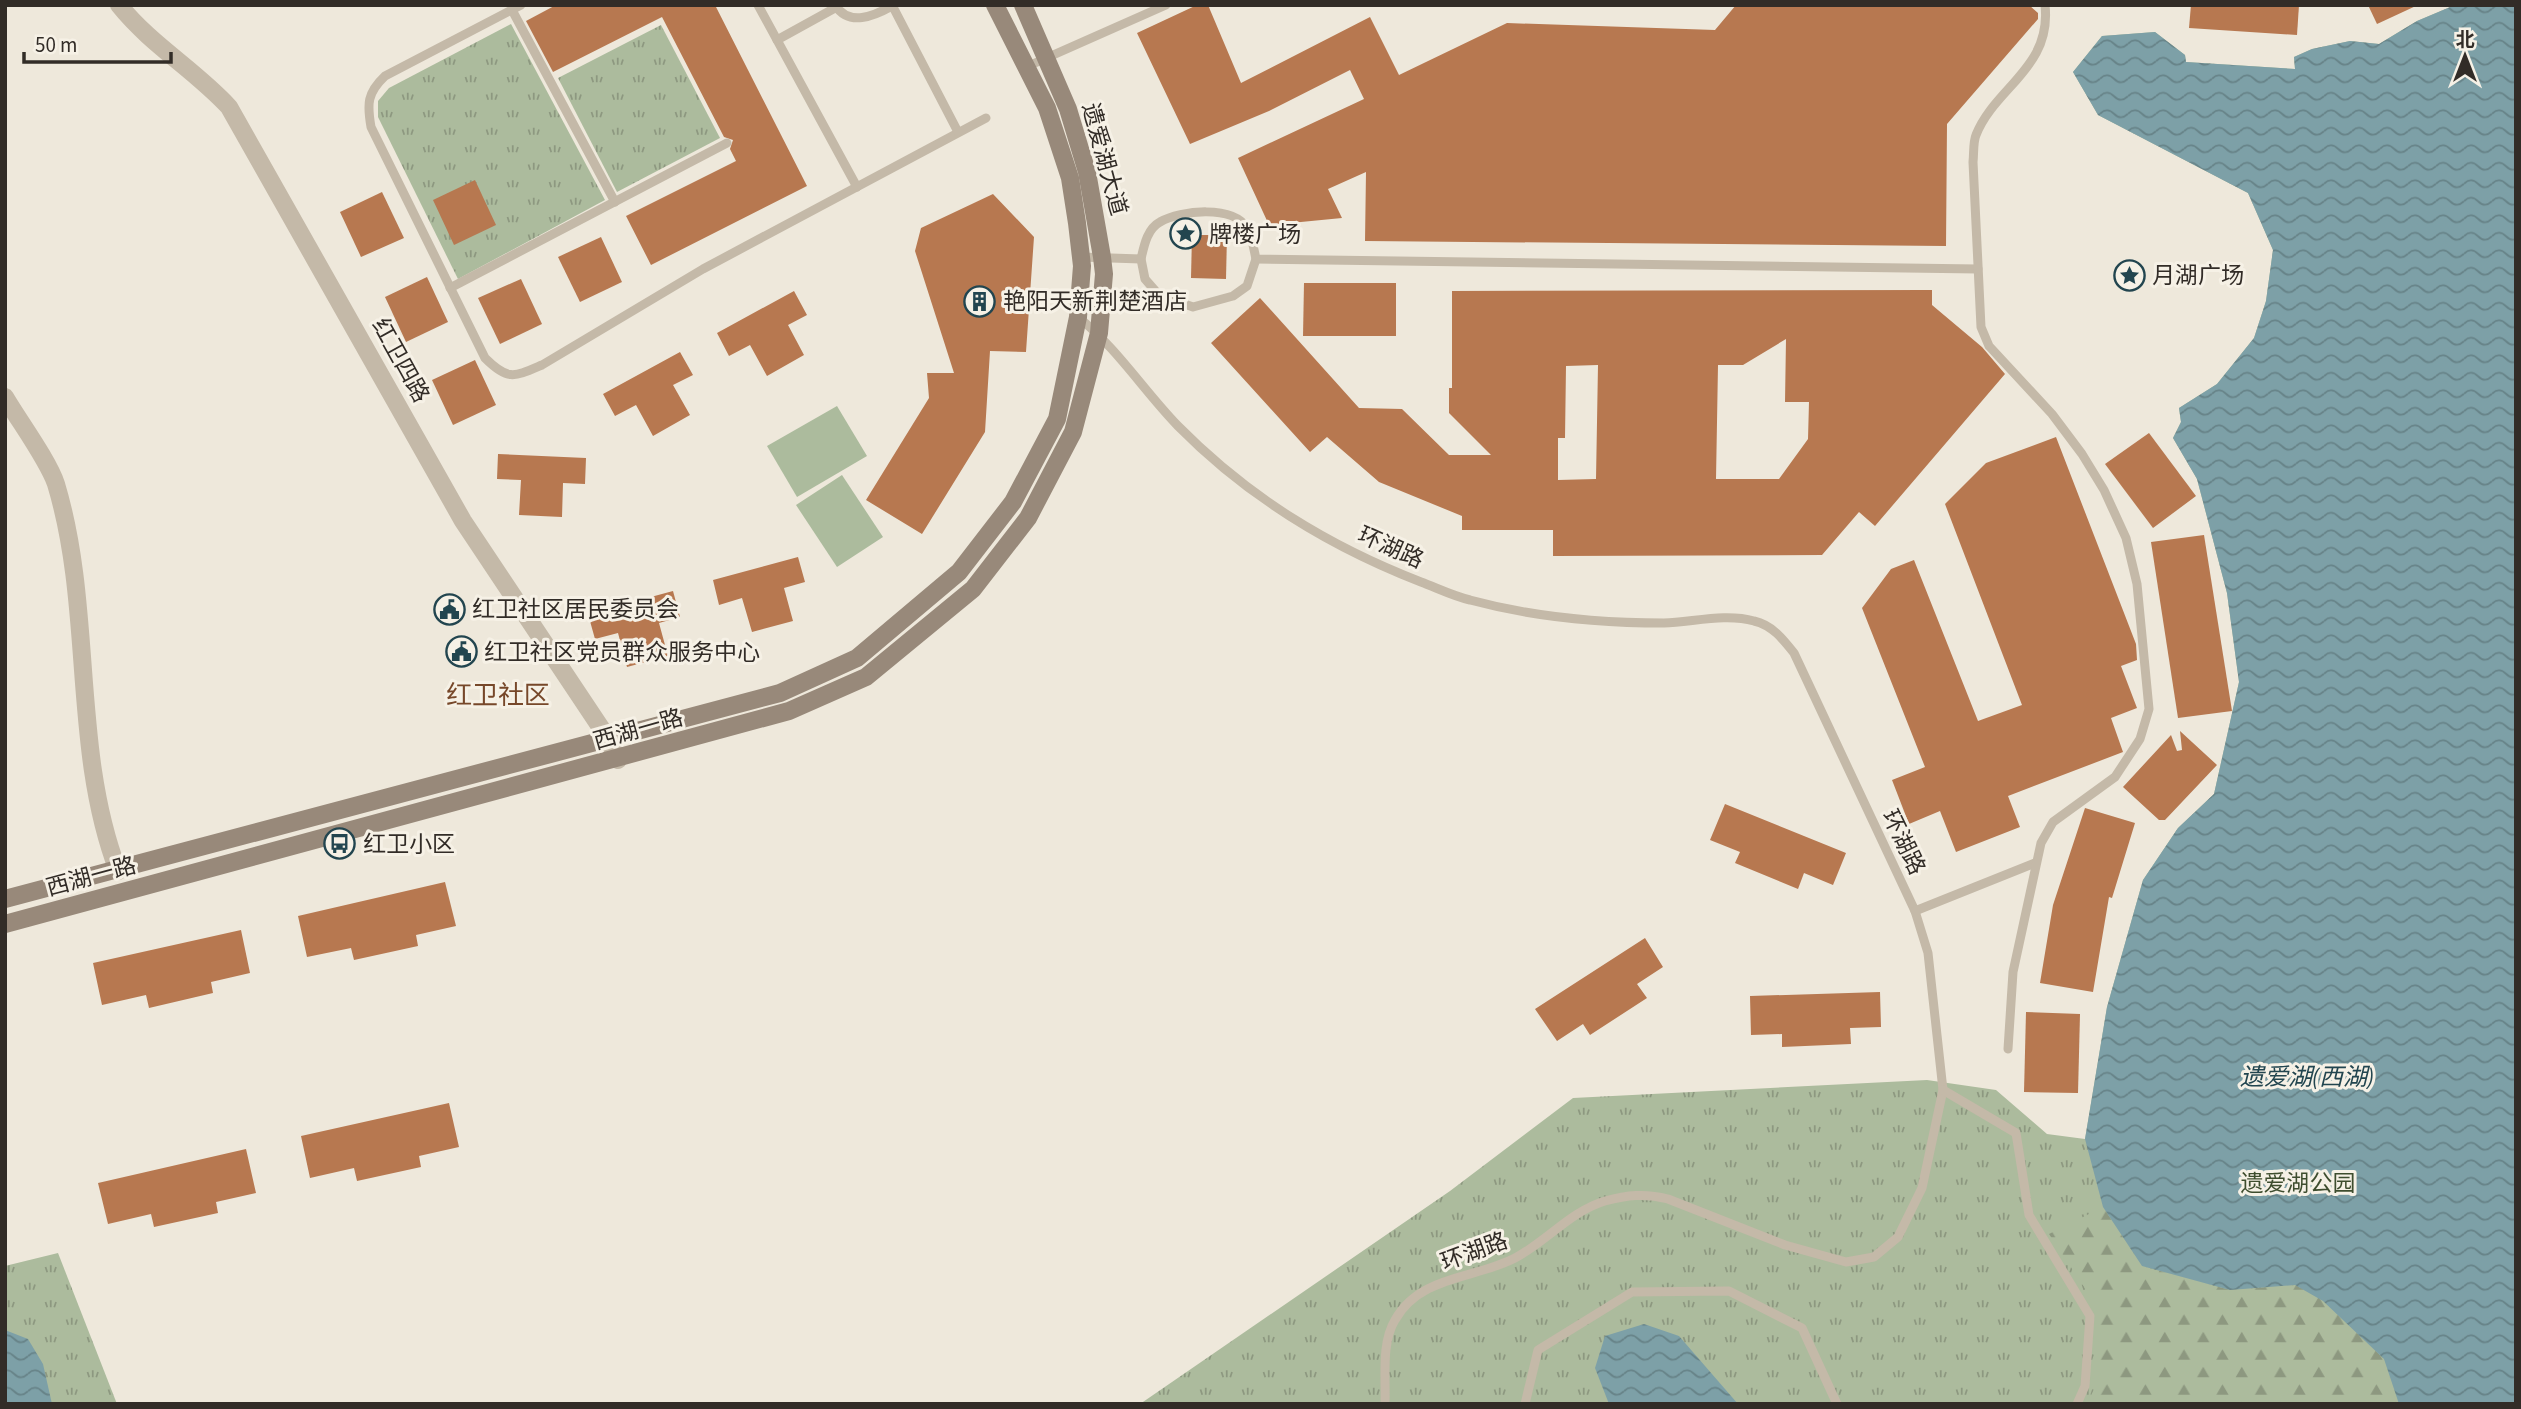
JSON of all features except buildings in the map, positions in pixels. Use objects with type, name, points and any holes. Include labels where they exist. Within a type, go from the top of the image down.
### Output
[{"type":"main road","name":"遗爱湖大道","points":[[995,5],[1047,108],[1070,178],[1081,257],[1078,317]]},
{"type":"main road","name":"遗爱湖大道","points":[[1023,5],[1068,109],[1087,172],[1104,274],[1098,333]]},
{"type":"main road","name":"西湖一路","points":[[5,899],[780,693],[857,658],[949,580],[1013,502],[1057,419],[1078,317]]},
{"type":"main road","name":"西湖一路","points":[[5,924],[618,760],[789,711],[866,677],[964,597],[1028,518],[1073,432],[1098,333]]},
{"type":"street","name":"红卫四路","points":[[119,5],[139,31],[206,82],[229,107],[463,521],[607,737],[618,760]]},
{"type":"street","points":[[5,397],[55,482],[76,596],[97,805],[118,871]]},
{"type":"lane","points":[[758,5],[857,187]]},
{"type":"lane","points":[[1026,66],[1166,5]]},
{"type":"lane","points":[[2008,1049],[2013,971],[2035,863],[2053,822],[2115,777],[2140,739],[2149,709],[2137,584],[2126,538],[2104,490],[2082,454],[2052,414],[1989,346],[1981,327],[1973,162],[1975,136],[2029,65],[2045,37],[2045,5]]},
{"type":"lane","points":[[777,40],[835,6],[850,18],[869,18],[892,6],[958,132]]},
{"type":"lane","points":[[615,202],[516,7],[385,76],[372,88],[366,102],[371,127],[450,288],[485,358],[498,372],[515,376],[542,365],[703,270],[986,117]]},
{"type":"lane","points":[[450,288],[727,143]]},
{"type":"lane","points":[[1197,210],[1234,216],[1247,227],[1256,259],[1247,286],[1233,296],[1193,307],[1159,295],[1145,279],[1141,259],[1146,238],[1159,222],[1197,210]]},
{"type":"lane","points":[[1081,257],[1141,259]]},
{"type":"lane","points":[[1256,259],[1978,269]]},
{"type":"lane","name":"环湖路","points":[[1078,317],[1098,333],[1177,425],[1220,466],[1266,503],[1308,529],[1391,570],[1469,600],[1584,621],[1666,623],[1736,619],[1766,625],[1782,637],[1794,653],[1915,911],[1928,953],[1943,1090],[1923,1188],[1898,1237],[1874,1257],[1861,1262],[1828,1258],[1650,1194],[1630,1195],[1602,1202],[1581,1212],[1512,1260],[1429,1287],[1409,1301],[1394,1320],[1388,1340],[1385,1404]]},
{"type":"lane","points":[[1915,911],[2035,863]]},
{"type":"lane","points":[[1943,1090],[2016,1133],[2029,1215],[2090,1316],[2085,1386],[2077,1404]]},
{"type":"lane","points":[[1525,1404],[1538,1350],[1632,1292],[1730,1291],[1802,1328],[1837,1404]]},
{"type":"green space","name":"遗爱湖(西湖)","points":[[2455,5],[2516,5],[2516,1404],[1140,1404],[1450,1191],[1573,1098],[1927,1080],[1996,1090],[2047,1134],[2085,1139],[2107,1007],[2143,880],[2178,828],[2214,794],[2239,682],[2227,593],[2197,479],[2173,438],[2181,422],[2179,408],[2217,384],[2254,338],[2266,301],[2273,250],[2248,193],[2098,115],[2073,72],[2102,36],[2155,32],[2185,55],[2186,62],[2295,69],[2294,57],[2312,49],[2350,41],[2379,44],[2417,21]]},
{"type":"green space","points":[[511,24],[605,200],[458,279],[378,117],[378,101],[389,88]]},
{"type":"green space","points":[[661,25],[720,138],[617,192],[558,78]]},
{"type":"green space","points":[[837,406],[867,456],[797,497],[767,446]]},
{"type":"green space","points":[[842,475],[883,537],[837,567],[796,505]]},
{"type":"green space","points":[[2103,1207],[2142,1266],[2230,1290],[2295,1285],[2323,1300],[2384,1359],[2399,1404],[2087,1404],[2095,1387],[2098,1308],[2049,1234]]},
{"type":"green space","points":[[58,1253],[117,1404],[5,1404],[5,1266]]},
{"type":"water","name":"遗爱湖(西湖)","points":[[2455,5],[2516,5],[2516,1404],[2399,1404],[2384,1359],[2323,1301],[2295,1285],[2230,1290],[2142,1266],[2103,1207],[2085,1139],[2107,1007],[2143,880],[2178,828],[2214,794],[2239,682],[2227,593],[2197,479],[2173,438],[2181,422],[2179,408],[2217,384],[2254,338],[2266,301],[2273,250],[2248,193],[2098,115],[2073,72],[2102,36],[2155,32],[2185,55],[2186,62],[2295,69],[2294,57],[2312,49],[2350,41],[2379,44],[2417,21]]},
{"type":"water","points":[[1644,1324],[1679,1336],[1738,1404],[1609,1404],[1595,1368],[1605,1336]]},
{"type":"water","points":[[5,1330],[28,1339],[43,1364],[52,1404],[5,1404]]},
{"type":"place","name":"牌楼广场","points":[[1186,234]]},
{"type":"place","name":"月湖广场","points":[[2129,275]]},
{"type":"place","name":"艳阳天新荆楚酒店","points":[[980,301]]},
{"type":"place","name":"红卫社区居民委员会","points":[[449,609]]},
{"type":"place","name":"红卫社区党员群众服务中心","points":[[461,652]]},
{"type":"place","name":"红卫小区","points":[[340,844]]},
{"type":"district","name":"红卫社区","points":[[498,695]]},
{"type":"park label","name":"遗爱湖公园","points":[[2298,1183]]}]
